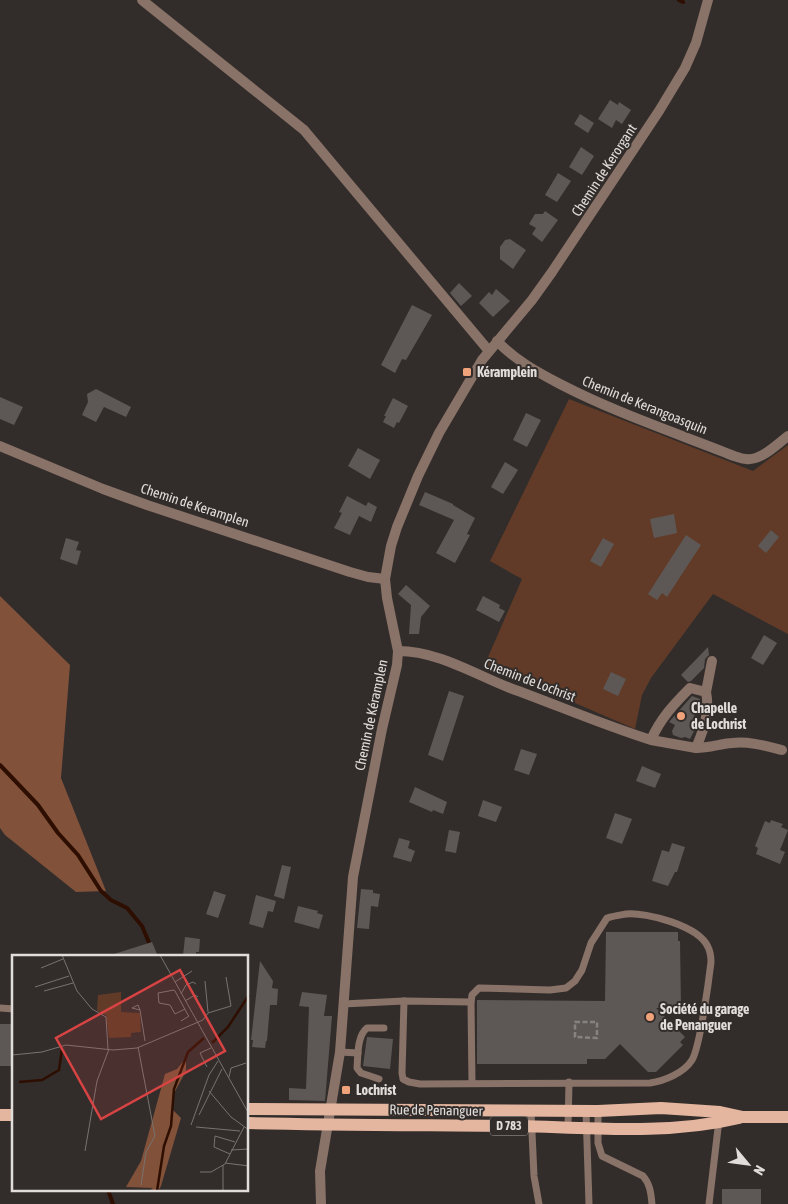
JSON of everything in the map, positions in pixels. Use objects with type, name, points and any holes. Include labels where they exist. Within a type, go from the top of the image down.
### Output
[{"type":"main road","name":"Rue de Penanguer","points":[[249,1109],[592,1111],[661,1108],[719,1117],[788,1117]]},
{"type":"main road","name":"Rue de Penanguer","points":[[249,1124],[532,1126],[657,1130],[719,1117]]},
{"type":"street","points":[[142,0],[304,130],[489,351],[498,341]]},
{"type":"street","name":"Chemin de Kerorgant","points":[[498,341],[532,300],[659,111],[685,68],[696,43],[708,0]]},
{"type":"street","name":"Chemin de Kerangoasquin","points":[[498,341],[517,359],[576,392],[623,413],[746,460],[754,459],[764,454],[788,436]]},
{"type":"street","name":"Chemin de Kéramplen","points":[[321,1204],[320,1171],[340,1052],[353,877],[382,729],[397,665],[398,651],[385,579],[391,546],[418,476],[468,382],[489,351]]},
{"type":"street","name":"Chemin de Keramplen","points":[[0,446],[103,489],[147,505],[350,572],[385,579]]},
{"type":"street","name":"Chemin de Lochrist","points":[[398,651],[408,651],[435,657],[512,689],[650,740],[696,748],[716,747],[734,743],[756,744],[782,750]]},
{"type":"street","points":[[696,748],[708,714],[706,692],[712,661]]},
{"type":"street","points":[[650,740],[668,711],[690,688],[706,692]]},
{"type":"lane","points":[[404,1001],[402,1073],[403,1078],[409,1082],[420,1084],[650,1083],[663,1081],[678,1072],[692,1060],[698,1043],[711,960],[709,947],[703,938],[667,920],[644,915],[626,914],[607,918],[591,943],[582,970],[575,981],[566,988],[550,990],[479,988],[472,995],[471,1002],[472,1083]]},
{"type":"lane","points":[[343,1004],[404,1001],[471,1002]]},
{"type":"lane","points":[[379,1079],[361,1073],[357,1068],[358,1053],[360,1036],[367,1028],[384,1028]]},
{"type":"lane","points":[[340,1052],[358,1053]]},
{"type":"lane","points":[[568,1127],[569,1082]]},
{"type":"lane","points":[[531,1111],[534,1176],[539,1204]]},
{"type":"lane","points":[[589,1204],[592,1111]]},
{"type":"lane","points":[[592,1111],[592,1127],[602,1156],[643,1176],[651,1193],[652,1204]]},
{"type":"lane","points":[[709,1204],[719,1117]]},
{"type":"path","points":[[575,1022],[597,1022],[597,1038],[575,1038],[575,1022]]},
{"type":"shaded area","points":[[569,399],[753,471],[788,445],[788,634],[713,594],[651,678],[642,695],[635,729],[485,664],[522,579],[490,561]]},
{"type":"shaded area","points":[[0,596],[70,665],[61,778],[106,891],[76,892],[5,835],[0,828]]},
{"type":"building","points":[[610,100],[618,105],[619,102],[631,110],[622,124],[616,120],[612,128],[598,119]]},
{"type":"building","points":[[580,114],[594,123],[588,133],[574,124]]},
{"type":"building","points":[[581,147],[594,156],[582,175],[569,167]]},
{"type":"building","points":[[558,173],[571,181],[557,202],[545,195]]},
{"type":"building","points":[[545,211],[558,220],[542,242],[532,234],[536,228],[529,224],[535,214],[543,214]]},
{"type":"building","points":[[510,239],[526,250],[513,269],[500,259],[500,247],[505,240]]},
{"type":"building","points":[[459,283],[472,296],[461,306],[450,293]]},
{"type":"building","points":[[496,289],[510,301],[493,317],[479,303],[489,292],[492,295]]},
{"type":"building","points":[[412,305],[432,315],[406,360],[402,359],[395,373],[381,365]]},
{"type":"building","points":[[96,389],[131,407],[126,417],[104,407],[96,422],[82,415],[88,402],[87,394]]},
{"type":"building","points":[[0,397],[23,407],[14,425],[0,419]]},
{"type":"building","points":[[393,398],[408,406],[399,423],[397,422],[394,428],[383,422]]},
{"type":"building","points":[[526,413],[541,420],[527,447],[513,440]]},
{"type":"building","points":[[358,448],[380,460],[370,479],[348,466]]},
{"type":"building","points":[[505,462],[518,470],[503,494],[491,487]]},
{"type":"building","points":[[425,492],[453,504],[475,518],[467,534],[470,535],[455,563],[436,553],[454,520],[419,505]]},
{"type":"building","points":[[347,496],[366,506],[368,502],[377,507],[371,522],[359,516],[350,535],[334,528],[342,513],[339,512]]},
{"type":"building","points":[[674,514],[677,533],[654,538],[650,519]]},
{"type":"building","points":[[771,530],[779,537],[766,553],[758,546]]},
{"type":"building","points":[[686,535],[701,545],[667,597],[662,593],[657,600],[648,594]]},
{"type":"building","points":[[66,538],[79,542],[76,550],[81,551],[77,565],[60,559]]},
{"type":"building","points":[[603,538],[614,544],[601,567],[590,561]]},
{"type":"building","points":[[406,585],[430,606],[421,617],[419,634],[409,634],[411,605],[398,594]]},
{"type":"building","points":[[483,596],[500,605],[499,608],[505,611],[499,622],[476,610]]},
{"type":"building","points":[[764,635],[777,643],[763,665],[751,658]]},
{"type":"building","points":[[708,647],[709,655],[705,659],[704,668],[688,682],[681,675]]},
{"type":"building","points":[[611,672],[626,679],[618,696],[603,689]]},
{"type":"building","points":[[449,691],[464,696],[443,761],[428,755]]},
{"type":"building","name":"Chapelle de Lochrist","points":[[692,696],[700,699],[693,719],[698,721],[697,725],[690,739],[681,738],[673,735],[672,731],[675,725],[669,722]]},
{"type":"building","points":[[521,749],[537,754],[529,775],[514,770]]},
{"type":"building","points":[[642,766],[661,774],[655,788],[636,781]]},
{"type":"building","points":[[415,787],[447,802],[443,814],[433,810],[432,812],[409,802]]},
{"type":"building","points":[[483,800],[502,807],[496,822],[478,816]]},
{"type":"building","points":[[615,813],[632,819],[622,844],[606,838]]},
{"type":"building","points":[[771,820],[783,824],[781,827],[788,830],[780,850],[785,852],[780,864],[756,854],[758,848],[755,846],[765,821],[770,823]]},
{"type":"building","points":[[449,830],[460,832],[456,853],[445,851]]},
{"type":"building","points":[[399,838],[410,841],[408,848],[415,851],[411,862],[393,857]]},
{"type":"building","points":[[672,843],[685,847],[677,872],[675,872],[668,886],[652,881],[662,850],[669,852]]},
{"type":"building","points":[[282,865],[291,867],[284,899],[274,896]]},
{"type":"building","points":[[361,889],[373,890],[373,893],[380,894],[378,907],[371,906],[369,929],[357,928]]},
{"type":"building","points":[[214,891],[226,895],[218,918],[206,914]]},
{"type":"building","points":[[256,895],[276,901],[273,912],[268,911],[263,928],[249,924]]},
{"type":"building","points":[[298,906],[318,911],[317,913],[323,915],[319,929],[294,922]]},
{"type":"building","points":[[606,932],[678,932],[678,941],[680,941],[681,1008],[656,1008],[685,1037],[680,1042],[683,1045],[656,1072],[648,1072],[620,1044],[605,1059],[587,1059],[587,1064],[477,1064],[477,1000],[605,1001]]},
{"type":"building","points":[[185,937],[200,939],[199,952],[196,952],[196,955],[183,955]]},
{"type":"building","points":[[152,942],[157,954],[114,955]]},
{"type":"building","points":[[260,961],[273,981],[272,988],[278,989],[277,1005],[270,1005],[265,1048],[252,1047],[253,1040],[251,1040]]},
{"type":"building","points":[[302,992],[327,995],[324,1016],[332,1016],[325,1101],[289,1100],[289,1088],[306,1089],[309,1007],[299,1006]]},
{"type":"building","points":[[0,1024],[12,1024],[12,1066],[0,1066]]},
{"type":"building","points":[[367,1037],[393,1039],[390,1069],[363,1066]]},
{"type":"building","points":[[722,1189],[761,1189],[761,1204],[722,1204]]},
{"type":"waterway","points":[[679,0],[683,2]]},
{"type":"waterway","points":[[0,765],[38,805],[58,833],[78,855],[101,891],[111,900],[127,908],[142,926],[150,945]]},
{"type":"waterway","points":[[109,1192],[113,1204]]},
{"type":"place","name":"Kéramplein","points":[[467,372]]},
{"type":"place","name":"Chapelle de Lochrist","points":[[681,716]]},
{"type":"place","name":"Société du garage de Penanguer","points":[[650,1017]]},
{"type":"place","name":"Lochrist","points":[[346,1090]]}]
